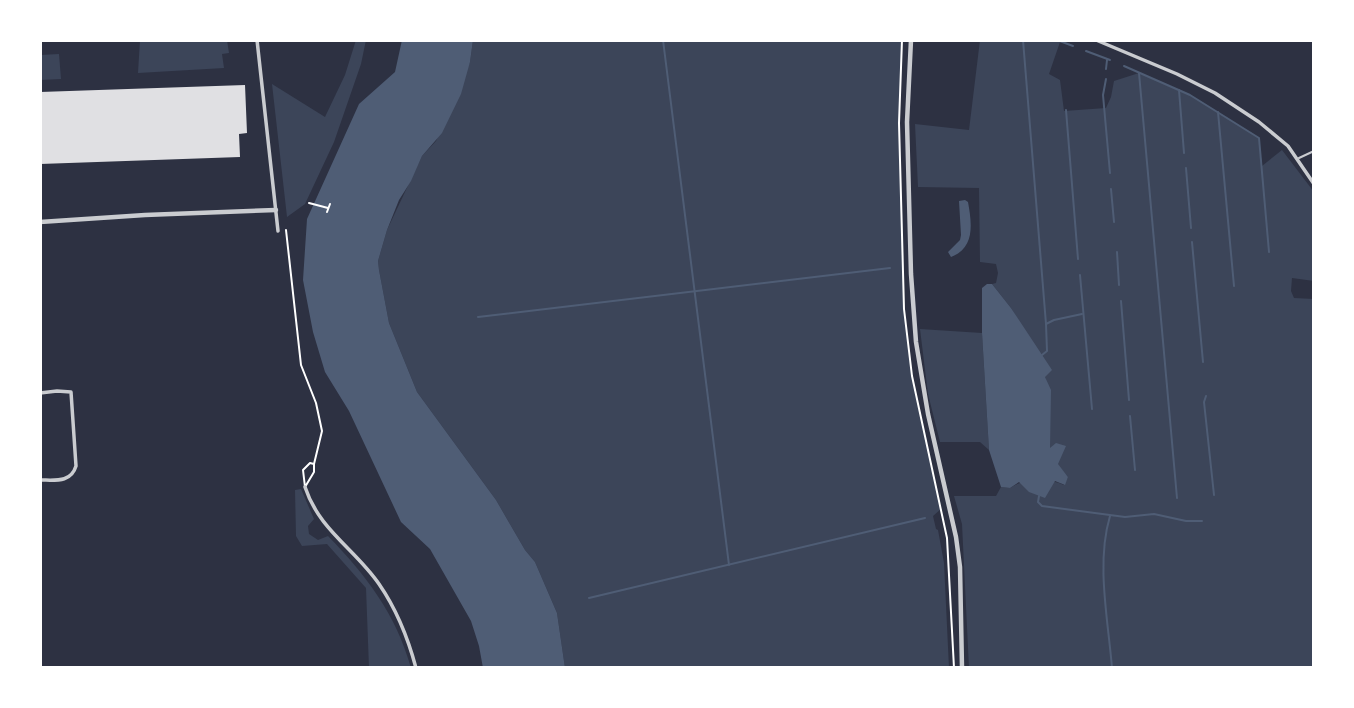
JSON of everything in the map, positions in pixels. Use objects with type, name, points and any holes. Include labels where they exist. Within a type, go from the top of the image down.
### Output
[{"type":"street","points":[[257,40],[278,231]]},
{"type":"street","points":[[911,40],[907,122],[911,274],[916,342],[928,414],[956,537],[960,568],[962,668]]},
{"type":"street","points":[[1096,40],[1168,69],[1215,93],[1274,133],[1298,158],[1314,184]]},
{"type":"street","points":[[40,222],[276,210]]},
{"type":"street","points":[[40,393],[71,393],[76,466],[74,474],[68,479],[40,480]]},
{"type":"street","points":[[305,486],[315,511],[324,523],[378,583],[403,625],[416,668]]},
{"type":"lane","points":[[1298,158],[1314,151]]},
{"type":"path","points":[[309,203],[328,208]]},
{"type":"path","points":[[327,212],[330,204]]},
{"type":"path","points":[[286,230],[301,365],[316,403],[322,431],[314,472],[305,486]]},
{"type":"path","points":[[305,486],[303,470],[306,465],[314,464]]},
{"type":"shaded area","points":[[140,40],[227,40],[229,53],[222,54],[224,68],[138,73]]},
{"type":"shaded area","points":[[356,40],[366,40],[361,64],[334,142],[305,204],[287,217],[272,84],[325,117],[345,75]]},
{"type":"shaded area","points":[[402,40],[473,40],[461,94],[442,133],[422,156],[387,230],[378,261],[389,323],[417,392],[496,500],[535,562],[557,613],[565,668],[483,668],[471,621],[430,549],[401,522],[349,411],[325,372],[313,332],[303,280],[307,219],[359,104],[395,72]]},
{"type":"shaded area","points":[[473,40],[902,40],[899,123],[904,309],[912,376],[941,509],[933,516],[944,563],[949,668],[565,668],[557,613],[535,562],[496,500],[417,392],[389,323],[379,270],[378,261],[387,230],[422,156],[436,141],[470,62]]},
{"type":"shaded area","points":[[980,40],[1060,42],[1049,74],[1060,80],[1064,111],[1106,108],[1114,81],[1139,73],[1190,95],[1259,138],[1262,166],[1282,150],[1314,192],[1314,281],[1292,278],[1291,291],[1294,298],[1314,299],[1314,668],[969,668],[962,524],[954,496],[996,496],[1001,487],[1010,488],[1029,481],[1044,480],[1064,485],[1068,477],[1057,464],[1050,449],[1050,406],[1045,377],[1028,336],[992,284],[996,283],[998,273],[996,264],[980,262],[979,188],[918,187],[915,124],[969,130]]},
{"type":"shaded area","points":[[59,54],[61,79],[40,80],[40,55]]},
{"type":"shaded area","points":[[959,201],[968,202],[970,234],[964,248],[951,257],[948,252],[960,240],[961,235]]},
{"type":"shaded area","points":[[992,284],[1011,308],[1052,370],[1045,377],[1051,390],[1050,448],[1056,443],[1066,446],[1058,464],[1068,477],[1065,485],[1055,481],[1045,498],[1029,492],[1019,482],[1010,488],[1001,487],[989,450],[982,333],[982,288]]},
{"type":"shaded area","points":[[920,329],[982,333],[989,450],[980,442],[940,442],[928,394]]},
{"type":"shaded area","points":[[301,489],[314,519],[308,526],[309,534],[318,540],[328,536],[355,565],[388,613],[405,648],[411,668],[369,668],[366,588],[327,544],[302,546],[296,536],[295,490]]},
{"type":"building","points":[[245,85],[247,133],[239,134],[240,157],[40,164],[40,92]]},
{"type":"waterway","points":[[663,40],[729,565]]},
{"type":"waterway","points":[[1023,40],[1046,324]]},
{"type":"waterway","points":[[1057,40],[1073,46]]},
{"type":"waterway","points":[[1086,51],[1110,60]]},
{"type":"waterway","points":[[1106,69],[1107,60]]},
{"type":"waterway","points":[[1124,66],[1190,95],[1259,138],[1269,252]]},
{"type":"waterway","points":[[1139,73],[1177,498]]},
{"type":"waterway","points":[[1106,79],[1103,95],[1110,173]]},
{"type":"waterway","points":[[1179,90],[1184,153]]},
{"type":"waterway","points":[[1066,110],[1078,259]]},
{"type":"waterway","points":[[1218,112],[1234,286]]},
{"type":"waterway","points":[[1186,168],[1191,228]]},
{"type":"waterway","points":[[1111,189],[1114,222]]},
{"type":"waterway","points":[[1192,242],[1203,362]]},
{"type":"waterway","points":[[1117,252],[1119,285]]},
{"type":"waterway","points":[[478,317],[890,268]]},
{"type":"waterway","points":[[1080,275],[1092,409]]},
{"type":"waterway","points":[[1121,301],[1129,400]]},
{"type":"waterway","points":[[1042,355],[1047,351],[1046,324],[1082,314]]},
{"type":"waterway","points":[[1206,396],[1204,402],[1214,495]]},
{"type":"waterway","points":[[1130,416],[1135,470]]},
{"type":"waterway","points":[[1039,496],[1038,502],[1042,506],[1125,517],[1154,514],[1186,521],[1202,521]]},
{"type":"waterway","points":[[1110,516],[1103,572],[1112,668]]},
{"type":"waterway","points":[[589,598],[925,518]]}]
